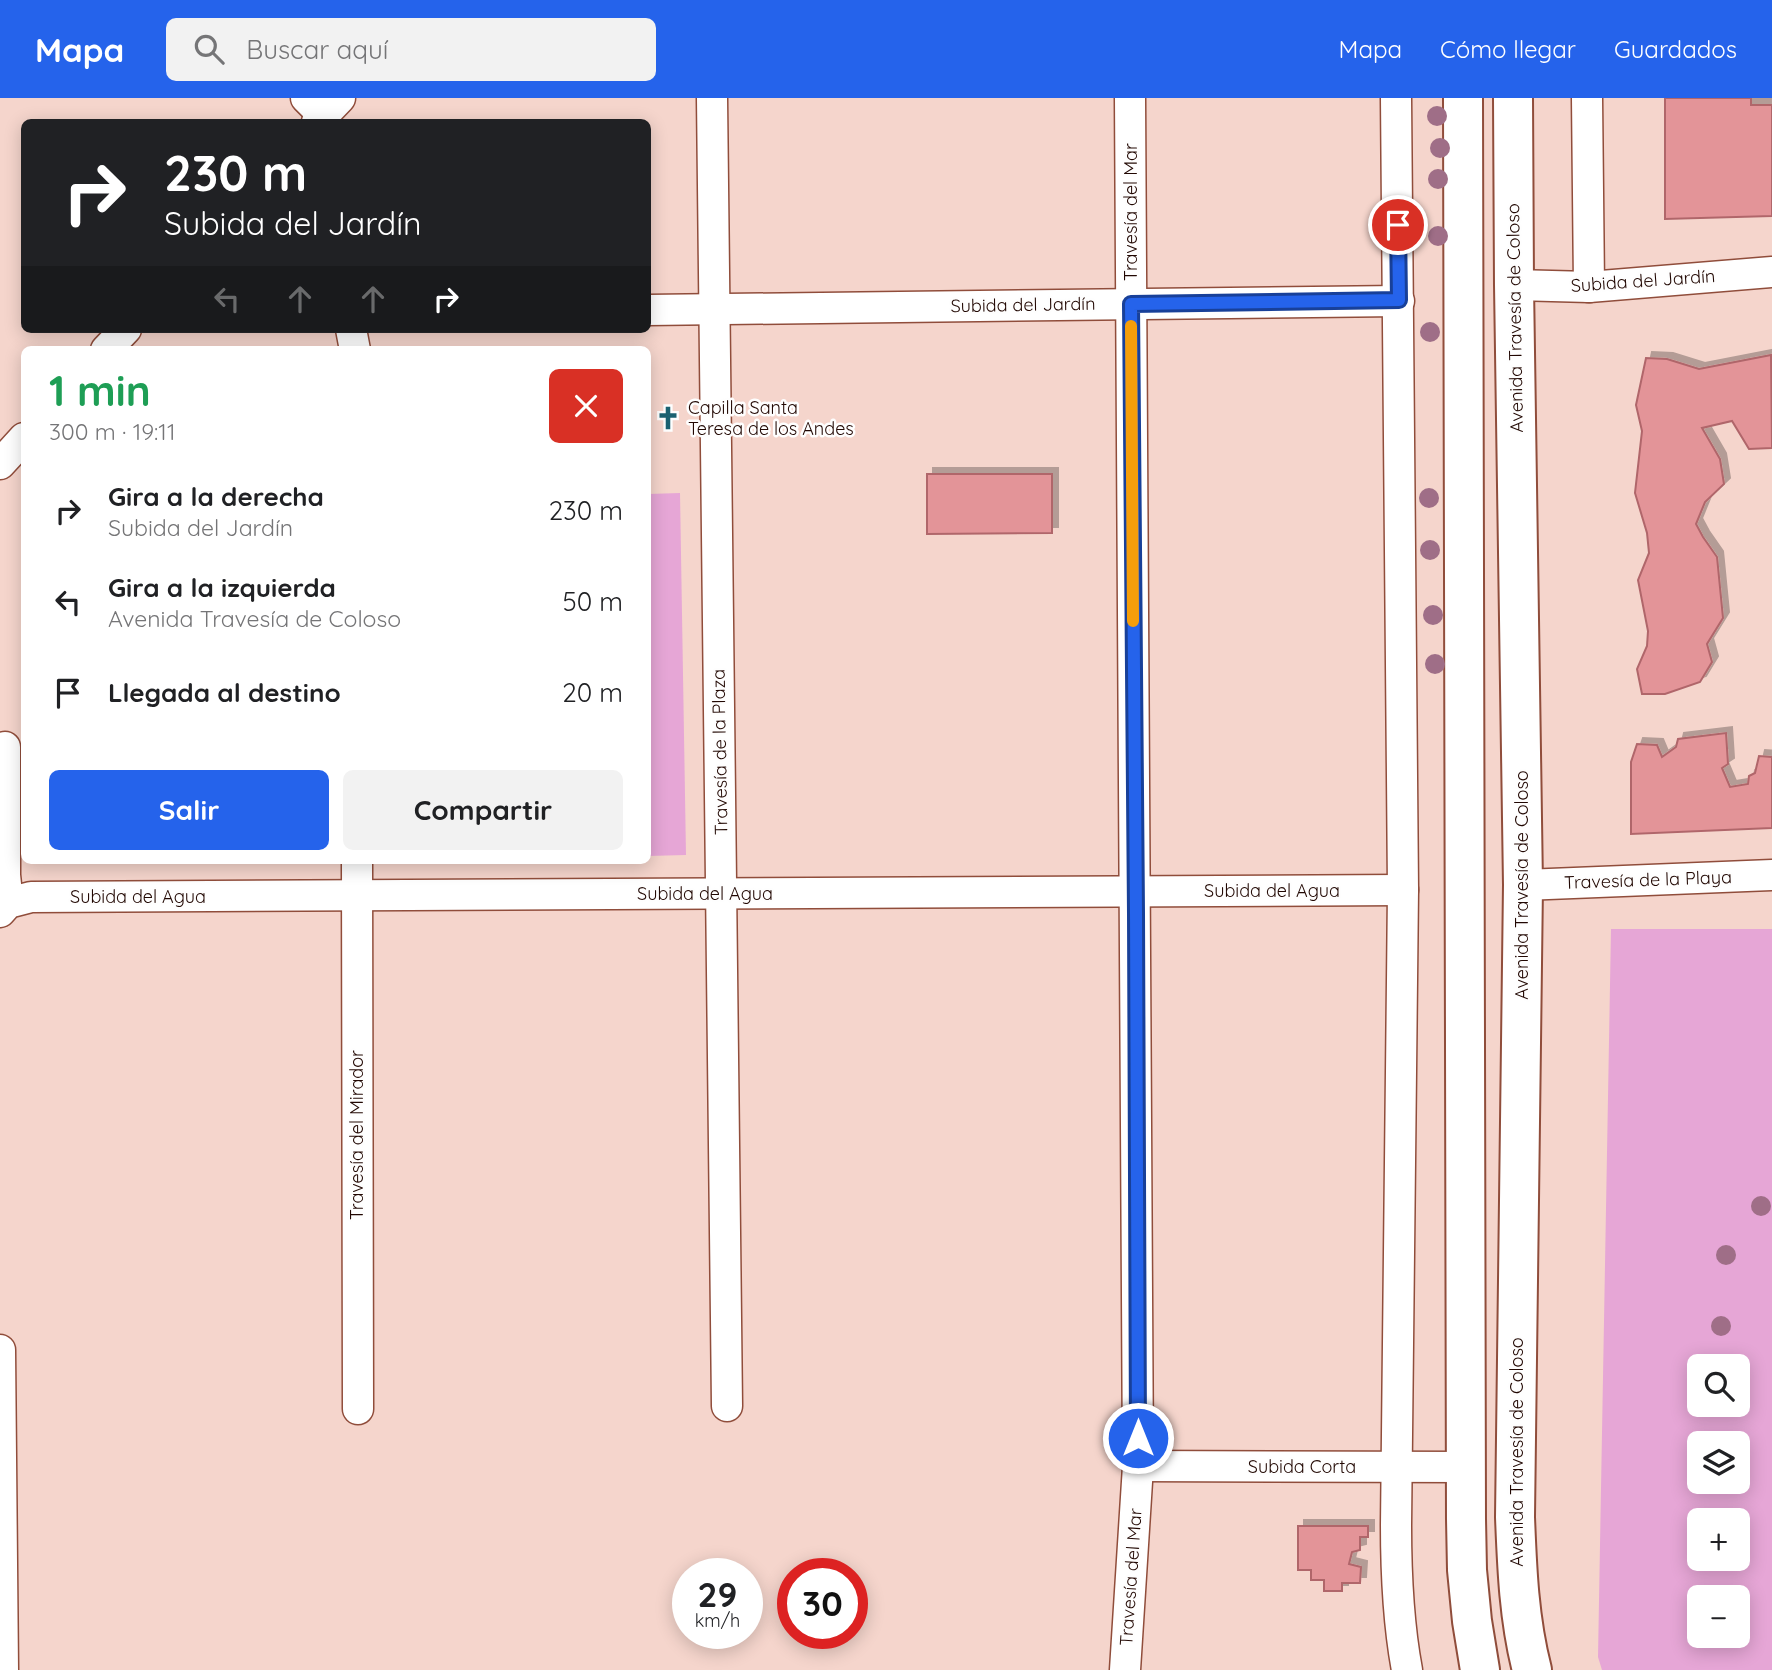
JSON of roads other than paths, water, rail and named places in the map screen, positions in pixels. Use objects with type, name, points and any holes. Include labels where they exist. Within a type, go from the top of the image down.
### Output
[{"type":"main road","points":[[1463,98],[1467,1570],[1480,1670]]},
{"type":"main road","name":"Avenida Travesía de Coloso","points":[[1513,98],[1523,885],[1515,1517],[1521,1617],[1532,1670]]},
{"type":"street","name":"Travesía de la Plaza","points":[[712,98],[727,1406]]},
{"type":"street","name":"Travesía del Mar","points":[[1125,1670],[1138,1466],[1130,98]]},
{"type":"street","points":[[1396,98],[1403,890],[1396,1583],[1407,1670]]},
{"type":"street","points":[[1587,98],[1589,287]]},
{"type":"street","name":"Subida del Jardín","points":[[1514,285],[1589,287],[1772,272]]},
{"type":"street","name":"Subida del Jardín","points":[[651,310],[1399,300]]},
{"type":"street","points":[[110,346],[121,333]]},
{"type":"street","points":[[0,464],[21,441]]},
{"type":"street","points":[[4,908],[5,747]]},
{"type":"street","name":"Travesía del Mirador","points":[[356,864],[358,1409]]},
{"type":"street","name":"Travesía de la Playa","points":[[1523,885],[1772,875]]},
{"type":"street","name":"Subida del Agua","points":[[4,908],[31,897],[1403,890]]},
{"type":"street","points":[[0,1350],[4,1670]]},
{"type":"street","name":"Subida Corta","points":[[1138,1466],[1466,1467]]},
{"type":"place","name":"Capilla Santa Teresa de los Andes","points":[[668,418]]}]
